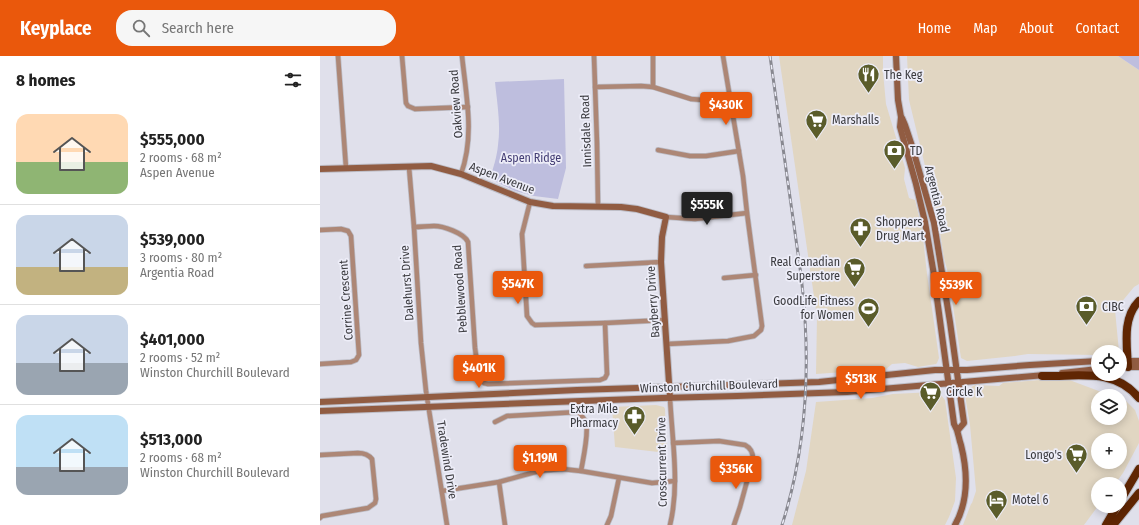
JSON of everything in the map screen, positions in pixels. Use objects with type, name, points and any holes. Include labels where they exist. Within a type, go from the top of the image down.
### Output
[{"type":"highway","points":[[1126,345],[1128,318],[1131,311],[1139,301]]},
{"type":"highway","points":[[1042,376],[1093,375],[1110,378],[1128,386],[1139,398]]},
{"type":"highway","points":[[1127,489],[1139,469]]},
{"type":"highway","points":[[1113,525],[1139,493]]},
{"type":"highway","points":[[1106,525],[1113,513]]},
{"type":"main road","name":"Argentia Road","points":[[896,56],[898,100],[901,117],[900,127],[918,191],[926,228],[954,424],[958,430],[960,445],[964,453],[966,486],[962,510],[955,525]]},
{"type":"main road","name":"Argentia Road","points":[[901,117],[905,125],[931,212],[964,423],[958,430]]},
{"type":"main road","name":"Aspen Avenue","points":[[320,169],[431,166],[462,174],[512,196],[530,202],[553,206],[621,207],[637,209],[666,217]]},
{"type":"main road","name":"Bayberry Drive","points":[[666,217],[662,237],[661,262],[670,398]]},
{"type":"main road","name":"Winston Churchill Boulevard","points":[[320,402],[819,382],[946,370],[1091,361]]},
{"type":"main road","points":[[1127,363],[1139,361]]},
{"type":"main road","points":[[1127,365],[1139,367]]},
{"type":"main road","name":"Winston Churchill Boulevard","points":[[320,412],[847,392],[1042,376],[1091,369]]},
{"type":"street","points":[[338,56],[346,168]]},
{"type":"street","points":[[402,56],[406,103],[408,106],[415,109],[468,107]]},
{"type":"street","name":"Oakview Road","points":[[462,56],[468,107],[469,136],[462,174]]},
{"type":"street","name":"Innisdale Road","points":[[594,56],[598,206]]},
{"type":"street","points":[[653,56],[653,87]]},
{"type":"street","points":[[667,344],[728,341],[754,336],[761,330],[762,326],[743,176],[723,56]]},
{"type":"street","points":[[595,87],[653,87],[691,99],[730,99]]},
{"type":"street","points":[[658,150],[690,156],[706,156],[739,151]]},
{"type":"street","name":"Dalehurst Drive","points":[[409,167],[421,343],[427,398]]},
{"type":"street","points":[[530,202],[522,234],[527,316],[532,323],[535,325],[665,320]]},
{"type":"street","name":"Aspen Avenue","points":[[666,217],[695,219],[747,213]]},
{"type":"street","name":"Pebblewood Road","points":[[414,227],[435,226],[456,232],[466,237],[468,242],[475,348],[479,378],[484,383],[578,381],[600,380],[605,378],[607,374],[605,323]]},
{"type":"street","name":"Corrine Crescent","points":[[320,230],[341,229],[348,231],[351,236],[359,355],[356,360],[351,362],[320,364]]},
{"type":"street","points":[[586,266],[661,262]]},
{"type":"street","points":[[724,278],[756,275]]},
{"type":"street","name":"Tradewind Drive","points":[[427,398],[447,525]]},
{"type":"street","name":"Crosscurrent Drive","points":[[670,398],[675,481],[670,525]]},
{"type":"street","points":[[495,422],[507,416],[578,412],[583,416],[586,423],[586,443],[581,471]]},
{"type":"street","points":[[673,443],[719,441],[745,445],[748,447],[753,454],[753,459],[734,525]]},
{"type":"street","points":[[320,455],[363,453],[369,456],[372,459],[376,499],[375,503],[368,508],[322,516],[320,518]]},
{"type":"street","points":[[442,491],[499,482],[539,471],[562,469],[652,483],[675,481]]},
{"type":"street","points":[[607,525],[611,516],[619,478]]},
{"type":"street","points":[[499,482],[505,525]]},
{"type":"shaded area","points":[[779,56],[883,56],[886,104],[905,168],[904,179],[909,198],[915,200],[922,229],[939,358],[936,364],[918,367],[905,363],[892,364],[886,369],[816,374],[817,317]]},
{"type":"shaded area","points":[[907,56],[1118,56],[1139,70],[1139,284],[1134,287],[1115,310],[1118,345],[1091,345],[1091,355],[1028,354],[967,361],[961,358],[948,273],[933,199],[936,192],[933,177],[927,174],[909,100]]},
{"type":"shaded area","points":[[1064,378],[1093,389],[1091,389],[1091,425],[1127,425],[1127,402],[1135,410],[1139,421],[1139,443],[1127,466],[1127,433],[1091,433],[1091,469],[1125,469],[1120,477],[1091,477],[1091,513],[1093,513],[1084,525],[963,525],[976,491],[970,425],[965,395],[968,389],[975,385],[999,386],[1003,383]]},
{"type":"shaded area","points":[[933,392],[940,394],[945,400],[956,478],[955,501],[945,525],[792,525],[806,471],[816,402],[872,398],[893,394]]},
{"type":"shaded area","points":[[656,405],[664,407],[665,409],[667,453],[615,447],[612,407]]},
{"type":"green space","points":[[1118,56],[1139,56],[1139,70]]},
{"type":"green space","name":"Aspen Ridge","points":[[564,79],[566,168],[558,199],[534,196],[515,191],[490,179],[497,154],[499,137],[495,82]]},
{"type":"railway","points":[[770,56],[801,275],[806,338],[805,401],[802,432],[791,494],[782,525]]},
{"type":"place","name":"The Keg","points":[[869,94]]},
{"type":"place","name":"Marshalls","points":[[816,140]]},
{"type":"place","name":"TD","points":[[895,170]]},
{"type":"place","name":"Shoppers Drug Mart","points":[[860,248]]},
{"type":"place","name":"Real Canadian Superstore","points":[[855,288]]},
{"type":"place","name":"CIBC","points":[[1086,326]]},
{"type":"place","name":"GoodLife Fitness for Women","points":[[869,328]]},
{"type":"place","name":"Circle K","points":[[930,412]]},
{"type":"place","name":"Extra Mile Pharmacy","points":[[634,436]]},
{"type":"place","name":"Longo's","points":[[1077,474]]},
{"type":"place","name":"Motel 6","points":[[996,520]]}]
